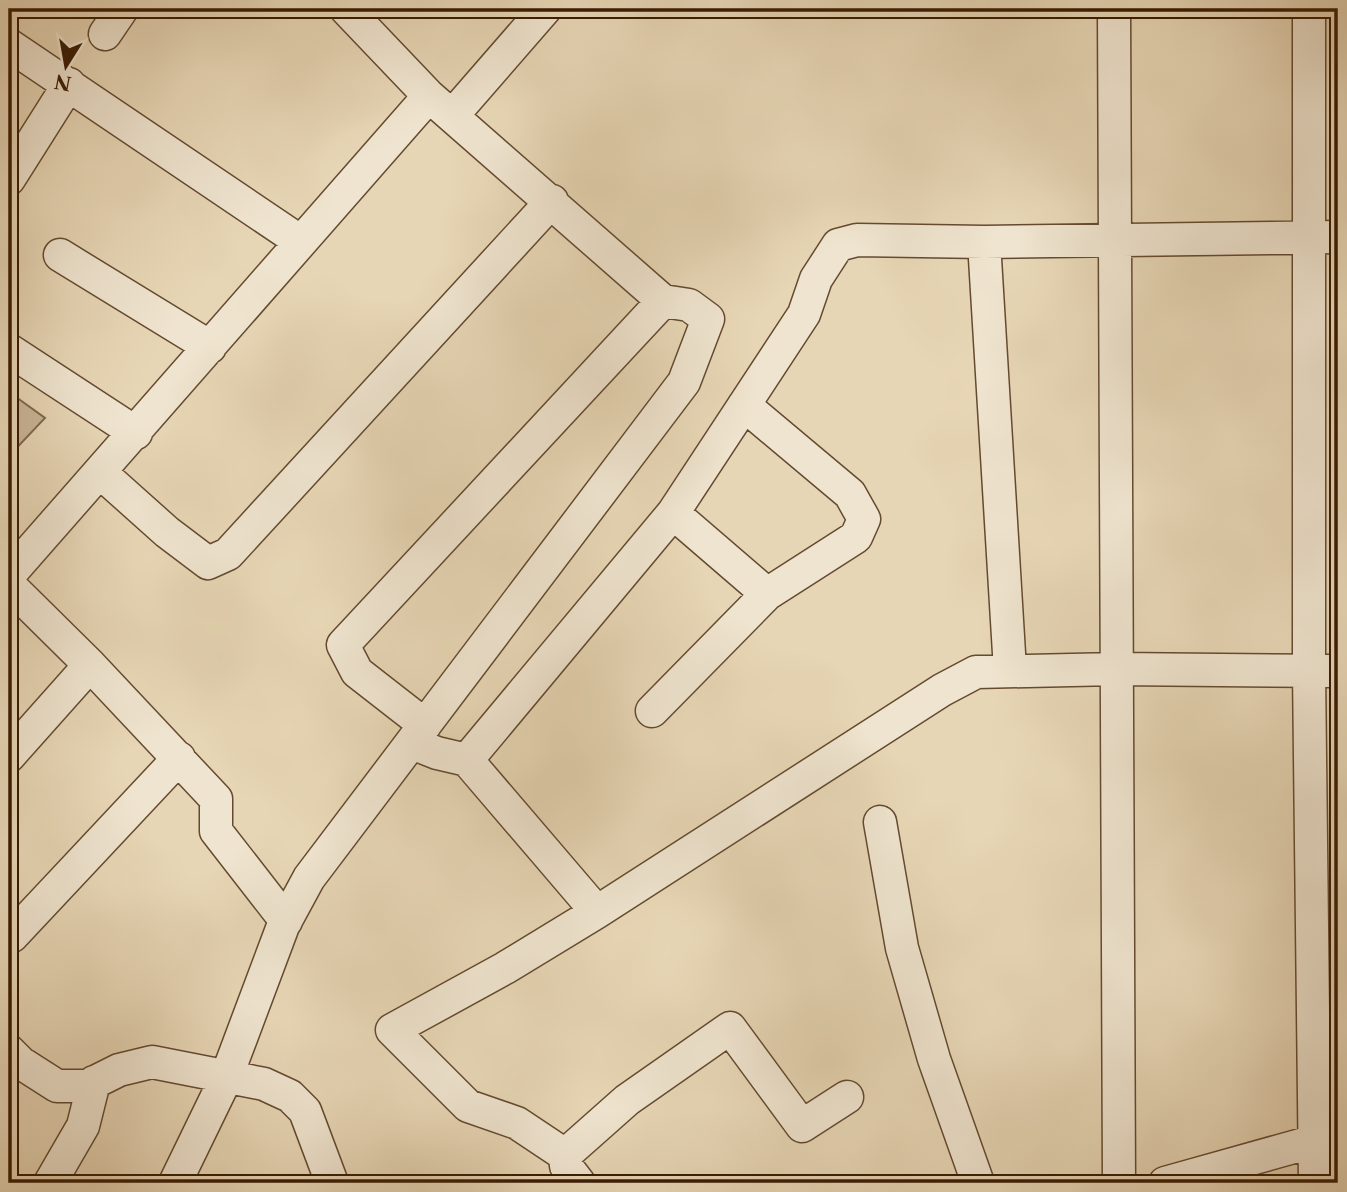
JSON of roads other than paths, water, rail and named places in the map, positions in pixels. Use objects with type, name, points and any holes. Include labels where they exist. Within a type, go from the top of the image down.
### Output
[{"type":"street","points":[[9,575],[301,242],[440,106],[545,9]]},
{"type":"street","points":[[1114,9],[1119,1183]]},
{"type":"street","points":[[1309,9],[1323,237],[1327,1140],[1315,1183]]},
{"type":"street","points":[[174,1183],[226,1078],[286,921],[309,878],[684,382],[708,319],[689,305],[663,301],[552,201],[440,106],[362,15]]},
{"type":"street","points":[[9,45],[301,242]]},
{"type":"street","points":[[9,179],[69,84]]},
{"type":"street","points":[[101,473],[167,533],[208,563],[228,554],[552,201]]},
{"type":"street","points":[[467,760],[673,513],[804,314],[816,279],[838,245],[857,240],[984,242],[1323,237]]},
{"type":"street","points":[[984,242],[1010,670]]},
{"type":"street","points":[[60,255],[210,347]]},
{"type":"street","points":[[597,912],[467,760],[437,753],[357,672],[343,645],[663,301]]},
{"type":"street","points":[[9,350],[135,433]]},
{"type":"street","points":[[652,711],[766,594],[856,537],[864,519],[850,494],[744,405]]},
{"type":"street","points":[[673,513],[766,594]]},
{"type":"street","points":[[9,585],[90,665],[216,799],[216,831],[286,921]]},
{"type":"street","points":[[9,756],[90,665]]},
{"type":"street","points":[[565,1155],[517,1123],[468,1106],[392,1030],[505,968],[597,912],[942,690],[976,672],[1116,669],[1324,671]]},
{"type":"street","points":[[12,936],[179,758]]},
{"type":"street","points":[[880,822],[902,948],[934,1059],[978,1183]]},
{"type":"street","points":[[565,1155],[627,1100],[730,1028],[802,1126],[847,1097]]},
{"type":"street","points":[[9,1051],[21,1063],[57,1086],[87,1086],[119,1070],[152,1062],[264,1084],[290,1096],[305,1111],[332,1183]]},
{"type":"street","points":[[50,1183],[83,1126],[94,1082]]},
{"type":"street","points":[[1165,1183],[1327,1140]]},
{"type":"street","points":[[565,1155],[566,1166],[579,1183]]}]
